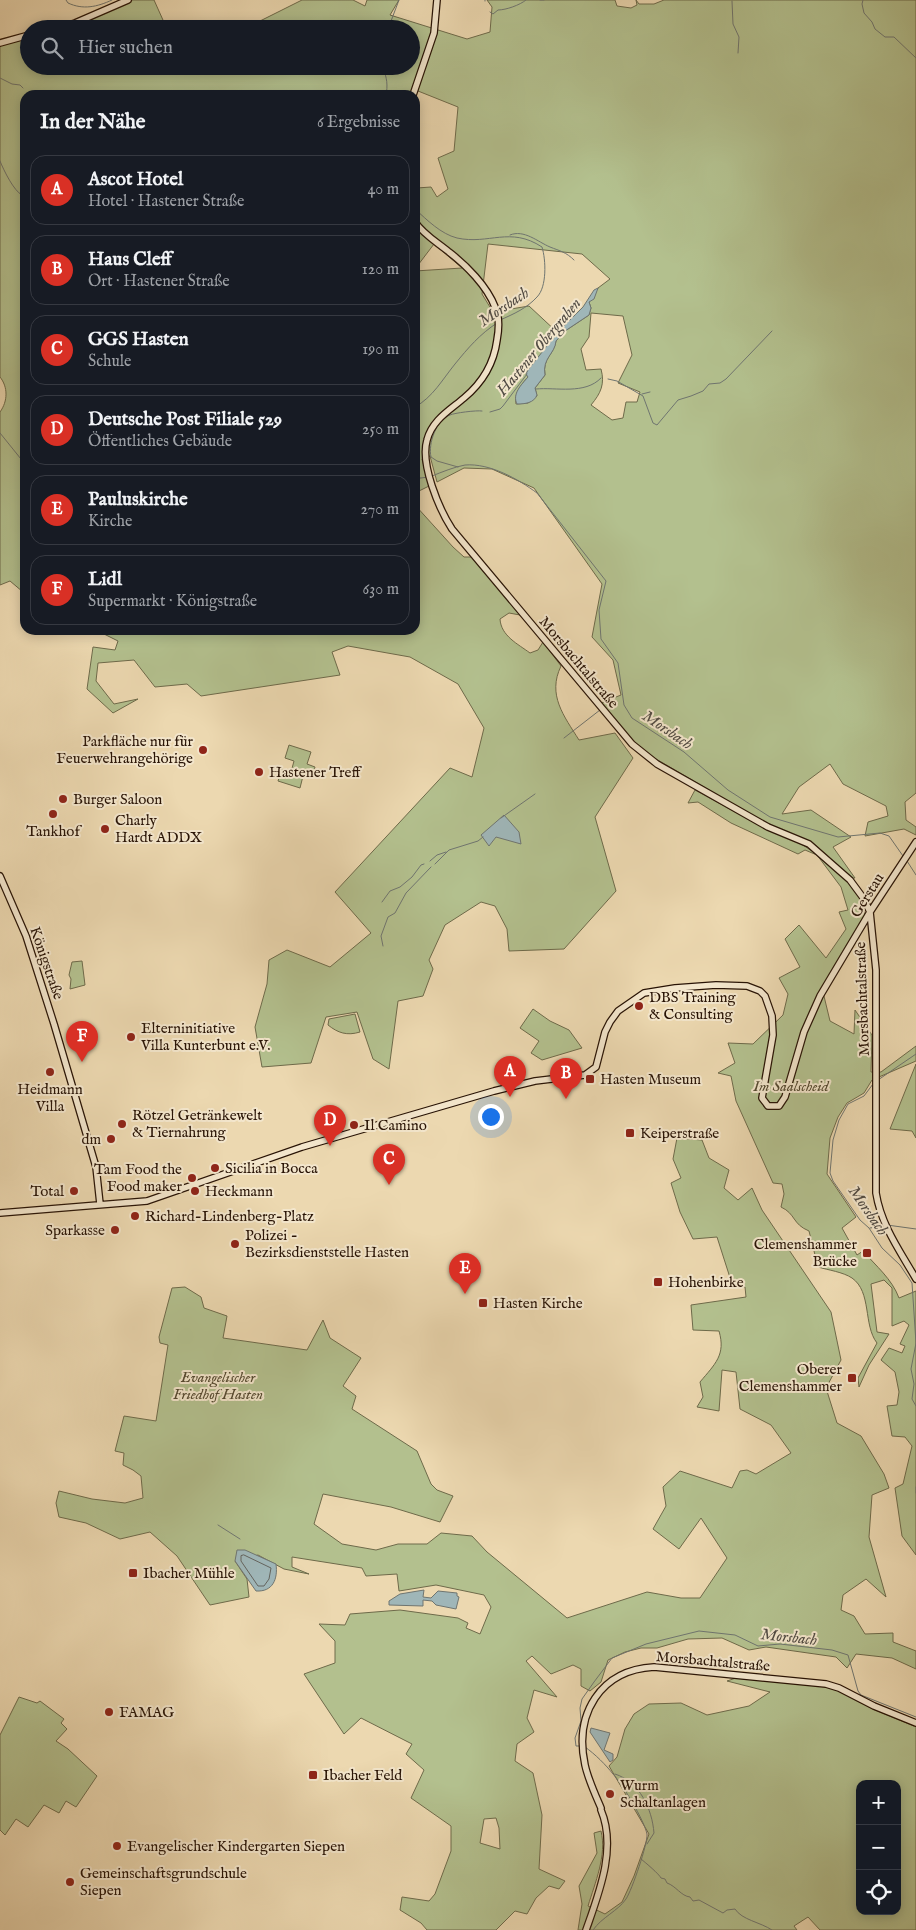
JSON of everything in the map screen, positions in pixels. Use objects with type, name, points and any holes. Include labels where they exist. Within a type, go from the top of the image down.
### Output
[{"type":"main road","points":[[82,20],[128,0]]},
{"type":"main road","points":[[416,90],[432,41],[437,0]]},
{"type":"main road","points":[[0,43],[20,38]]},
{"type":"main road","name":"Morsbachtalstraße","points":[[420,227],[451,253],[472,274],[493,302],[498,315],[497,343],[481,381],[465,398],[446,412],[429,434],[426,450],[430,476],[439,506],[452,529],[626,739],[652,760],[680,777],[768,827],[809,844],[850,880],[863,897],[870,912],[876,970],[876,1193],[886,1227],[916,1279]]},
{"type":"main road","name":"Gerstau","points":[[100,1204],[148,1201],[296,1149],[494,1091],[535,1081],[589,1074],[598,1063],[605,1032],[618,1012],[644,994],[675,988],[716,985],[747,986],[760,990],[765,996],[772,1016],[773,1035],[762,1096],[766,1105],[776,1107],[782,1103],[785,1097],[797,1053],[811,1014],[870,912],[916,842]]},
{"type":"main road","name":"Königstraße","points":[[0,876],[26,936],[54,1024],[96,1167],[100,1204]]},
{"type":"main road","points":[[863,897],[872,900],[879,898]]},
{"type":"main road","points":[[0,1213],[100,1204]]},
{"type":"main road","name":"Morsbachtalstraße","points":[[586,1930],[595,1903],[607,1851],[608,1832],[585,1765],[583,1740],[591,1706],[601,1689],[610,1680],[635,1669],[654,1667],[826,1684],[916,1723]]},
{"type":"green space","points":[[132,0],[154,0],[163,20],[85,20]]},
{"type":"green space","points":[[302,0],[353,0],[365,6],[367,0],[399,0],[390,15],[406,20],[262,20]]},
{"type":"green space","points":[[487,0],[615,0],[617,6],[631,8],[637,5],[636,0],[639,4],[654,4],[664,0],[916,0],[916,793],[905,802],[906,820],[916,827],[916,835],[904,829],[865,836],[868,822],[888,816],[886,806],[843,784],[830,764],[799,787],[782,814],[811,810],[851,837],[833,847],[855,878],[852,878],[812,842],[774,828],[651,756],[635,743],[601,703],[621,695],[613,660],[592,637],[602,584],[534,488],[492,469],[464,468],[437,482],[430,456],[422,459],[429,486],[420,490],[420,271],[462,268],[434,244],[420,262],[420,188],[431,187],[437,197],[448,189],[438,158],[454,151],[458,107],[420,92],[420,90],[20,90],[20,589],[10,581],[0,585],[0,412],[3,408],[6,390],[0,377],[0,44],[20,38],[20,75],[420,75],[420,24],[467,39],[490,32],[492,7]],"holes":[[[488,244],[582,254],[610,279],[598,288],[589,302],[591,308],[589,315],[565,331],[556,341],[545,364],[545,375],[535,388],[537,396],[528,403],[516,404],[517,393],[528,377],[526,374],[528,370],[558,333],[529,306],[493,312],[482,294]],[[591,313],[623,316],[632,355],[618,383],[640,392],[637,402],[626,402],[623,418],[612,420],[591,405],[600,392],[603,379],[601,369],[586,370],[581,349],[589,337]]]},
{"type":"green space","points":[[420,511],[464,557],[472,557],[520,615],[509,613],[500,619],[503,630],[507,635],[530,653],[538,650],[543,642],[561,666],[556,686],[559,705],[579,740],[615,733],[633,758],[595,817],[616,891],[564,949],[509,951],[507,929],[495,906],[481,902],[445,925],[429,960],[433,969],[423,996],[398,1001],[389,1069],[373,1059],[357,1012],[326,1017],[311,1063],[262,1067],[255,1027],[267,984],[269,960],[287,950],[330,967],[371,933],[335,892],[450,768],[472,777],[484,728],[458,684],[410,657],[348,646],[332,652],[340,675],[201,696],[187,684],[155,687],[134,660],[98,663],[96,681],[114,704],[138,699],[113,713],[87,689],[93,647],[115,650],[118,641],[106,635],[420,635]]},
{"type":"green space","points":[[289,745],[311,752],[307,764],[315,767],[312,778],[303,776],[300,788],[278,781],[282,769],[291,772],[294,761],[285,758]]},
{"type":"green space","name":"Im Saalscheid","points":[[695,790],[770,831],[798,842],[820,856],[844,877],[859,894],[865,915],[823,992],[830,1021],[854,1034],[855,1010],[872,1035],[871,1072],[881,1072],[916,1046],[916,1061],[872,1080],[864,1093],[847,1103],[838,1117],[830,1138],[827,1174],[856,1217],[842,1228],[857,1255],[863,1251],[888,1279],[899,1298],[916,1291],[916,1555],[902,1536],[895,1488],[903,1484],[912,1446],[905,1437],[892,1436],[887,1406],[897,1405],[899,1392],[895,1372],[881,1360],[889,1348],[902,1353],[905,1346],[900,1344],[909,1325],[904,1321],[892,1326],[892,1288],[884,1280],[871,1284],[877,1332],[889,1334],[869,1365],[859,1387],[858,1378],[877,1343],[870,1327],[862,1292],[852,1278],[818,1267],[809,1231],[781,1207],[784,1194],[782,1184],[773,1183],[736,1101],[731,1076],[718,1073],[735,1063],[728,1043],[753,1044],[783,1015],[788,994],[779,978],[800,967],[785,939],[799,925],[826,958],[846,929],[839,912],[848,910],[841,887],[817,855],[805,850],[798,854],[731,823],[698,802],[688,803]]},
{"type":"green space","points":[[82,961],[85,985],[70,989],[71,979],[69,975],[72,962]]},
{"type":"green space","points":[[533,1009],[550,1021],[569,1030],[582,1048],[542,1060],[531,1053],[539,1041],[520,1028]]},
{"type":"green space","points":[[355,1014],[360,1032],[343,1033],[328,1025],[329,1019]]},
{"type":"green space","points":[[916,1064],[916,1138],[912,1131],[890,1129]]},
{"type":"green space","name":"Evangelischer Friedhof Hasten","points":[[677,1138],[702,1140],[709,1158],[729,1170],[724,1188],[738,1200],[752,1188],[762,1210],[831,1312],[841,1360],[826,1388],[837,1423],[861,1436],[884,1474],[889,1488],[872,1495],[869,1537],[886,1597],[866,1579],[843,1595],[841,1610],[854,1616],[865,1634],[893,1633],[893,1642],[916,1651],[916,1669],[892,1658],[856,1654],[847,1668],[836,1657],[766,1647],[749,1650],[722,1638],[688,1639],[657,1648],[641,1648],[625,1652],[608,1660],[601,1682],[590,1691],[581,1686],[581,1669],[573,1665],[551,1674],[532,1656],[526,1661],[557,1697],[534,1690],[527,1718],[534,1732],[517,1744],[515,1761],[533,1773],[542,1815],[539,1869],[565,1881],[559,1889],[549,1886],[536,1898],[527,1914],[515,1911],[496,1930],[427,1930],[421,1923],[400,1910],[402,1897],[429,1901],[435,1894],[451,1851],[451,1826],[411,1798],[424,1770],[406,1754],[412,1744],[361,1718],[344,1734],[304,1674],[335,1663],[335,1641],[319,1624],[345,1625],[350,1614],[400,1610],[458,1618],[468,1623],[466,1628],[480,1634],[491,1607],[484,1595],[436,1585],[399,1591],[397,1574],[366,1576],[362,1568],[292,1557],[292,1567],[309,1574],[284,1569],[258,1555],[235,1561],[247,1579],[249,1597],[210,1605],[177,1556],[150,1532],[120,1539],[86,1523],[59,1517],[56,1503],[59,1491],[92,1499],[125,1503],[143,1498],[141,1476],[123,1465],[124,1453],[115,1451],[124,1416],[156,1421],[168,1345],[160,1343],[159,1337],[172,1288],[185,1287],[201,1297],[204,1308],[227,1316],[223,1338],[307,1350],[323,1320],[330,1338],[361,1358],[343,1386],[356,1396],[352,1409],[417,1451],[431,1484],[437,1490],[453,1496],[440,1522],[391,1507],[323,1494],[314,1524],[342,1544],[376,1550],[398,1544],[427,1544],[441,1533],[472,1536],[487,1552],[567,1618],[647,1592],[681,1598],[700,1598],[727,1558],[701,1518],[679,1549],[653,1529],[666,1506],[663,1487],[680,1471],[732,1488],[740,1471],[747,1470],[756,1474],[791,1453],[771,1425],[740,1409],[736,1372],[722,1370],[719,1411],[697,1407],[703,1397],[700,1382],[718,1359],[721,1339],[719,1331],[693,1330],[691,1305],[746,1297],[745,1287],[733,1287],[717,1237],[693,1239],[680,1212],[671,1183],[681,1178],[673,1159]],"holes":[[[496,1818],[499,1828],[500,1849],[480,1843],[484,1819]]]},
{"type":"green space","points":[[739,1677],[826,1686],[873,1709],[914,1726],[916,1724],[916,1930],[820,1930],[808,1917],[794,1926],[797,1930],[578,1930],[582,1904],[579,1886],[597,1853],[594,1833],[601,1831],[602,1850],[599,1869],[588,1906],[605,1914],[622,1902],[634,1876],[649,1834],[609,1766],[617,1757],[625,1729],[634,1714],[649,1704],[681,1703],[707,1715],[749,1706],[770,1692],[727,1681]]},
{"type":"green space","points":[[19,1697],[37,1703],[40,1701],[64,1719],[61,1723],[67,1729],[56,1741],[68,1749],[97,1776],[76,1807],[66,1801],[59,1813],[44,1805],[28,1827],[16,1819],[5,1835],[0,1830],[0,1735]]},
{"type":"water","points":[[598,288],[594,299],[589,302],[591,308],[589,315],[565,331],[556,341],[545,364],[545,375],[535,388],[536,398],[523,404],[517,404],[516,393],[528,377],[526,374],[528,370],[557,333],[583,307],[594,290]]},
{"type":"water","points":[[504,815],[519,832],[521,844],[496,837],[489,846],[481,835]]},
{"type":"water","points":[[237,1550],[245,1550],[276,1564],[275,1579],[270,1587],[262,1591],[256,1591],[235,1561]]},
{"type":"water","points":[[424,1590],[423,1597],[431,1598],[438,1591],[457,1593],[459,1597],[456,1609],[423,1600],[423,1606],[389,1605],[389,1601],[400,1594]]},
{"type":"water","points":[[591,1728],[610,1733],[604,1750],[613,1754],[613,1760],[610,1762],[590,1732]]},
{"type":"waterway","name":"Morsbach","points":[[66,0],[68,3],[85,7],[95,6],[112,0]]},
{"type":"waterway","name":"Morsbach","points":[[391,20],[399,0]]},
{"type":"waterway","points":[[490,12],[493,14],[498,10],[513,7],[526,0]]},
{"type":"waterway","points":[[863,0],[864,13],[875,29],[885,37],[894,37],[916,58]]},
{"type":"waterway","points":[[732,1],[733,24],[739,37],[738,53]]},
{"type":"waterway","name":"Morsbach","points":[[385,75],[387,90]]},
{"type":"waterway","points":[[0,78],[12,84],[20,85],[23,88]]},
{"type":"waterway","points":[[0,161],[20,194]]},
{"type":"waterway","name":"Morsbach","points":[[420,214],[440,230],[457,238],[469,240],[499,237],[520,238],[542,247],[545,273],[540,293],[525,308],[500,320]]},
{"type":"waterway","name":"Morsbach","points":[[510,235],[526,235],[566,253],[574,260]]},
{"type":"waterway","name":"Morsbach","points":[[420,404],[432,393],[474,342],[497,323]]},
{"type":"waterway","points":[[608,379],[617,381],[643,396],[653,423],[657,425],[678,400],[703,391],[709,384],[720,383],[726,379],[772,331]]},
{"type":"waterway","name":"Hastener Obergraben","points":[[490,412],[503,406],[527,374]]},
{"type":"waterway","points":[[536,389],[587,387],[601,378]]},
{"type":"waterway","points":[[642,394],[650,392]]},
{"type":"waterway","name":"Hastener Obergraben","points":[[458,467],[437,461],[431,457],[430,452],[434,433],[441,422],[450,415],[482,411]]},
{"type":"waterway","points":[[0,433],[20,458]]},
{"type":"waterway","name":"Morsbach","points":[[432,476],[452,468],[474,465],[494,469],[521,482],[537,493],[606,581],[599,610],[601,639],[618,663],[624,705],[632,718],[684,752],[728,790],[770,817],[838,837],[880,833],[889,836],[903,856]]},
{"type":"waterway","name":"Morsbach","points":[[420,478],[428,477]]},
{"type":"waterway","points":[[564,738],[600,710]]},
{"type":"waterway","points":[[501,818],[535,794]]},
{"type":"waterway","points":[[435,864],[449,850],[478,841],[483,837]]},
{"type":"waterway","points":[[430,861],[437,855],[446,852]]},
{"type":"waterway","name":"Morsbach","points":[[907,861],[916,875]]},
{"type":"waterway","points":[[382,902],[390,891],[400,887],[424,864]]},
{"type":"waterway","points":[[383,946],[381,936],[388,917],[395,913],[406,893],[431,867]]},
{"type":"waterway","name":"Morsbach","points":[[878,1080],[916,1054]]},
{"type":"waterway","name":"Morsbach","points":[[873,1084],[864,1096],[848,1104],[839,1120],[833,1140],[830,1173],[833,1181],[860,1220],[869,1228],[882,1248],[900,1265],[912,1283],[916,1343],[911,1369],[914,1384],[912,1399],[916,1406]]},
{"type":"waterway","points":[[887,1225],[916,1229]]},
{"type":"waterway","points":[[870,1228],[883,1226]]},
{"type":"waterway","name":"Morsbach","points":[[916,1487],[916,1493]]},
{"type":"waterway","points":[[218,1525],[240,1539]]},
{"type":"waterway","name":"Morsbach","points":[[579,1746],[576,1746],[575,1738],[581,1721],[580,1708],[582,1699],[612,1658],[646,1644],[699,1631],[735,1635],[758,1646],[780,1644],[832,1650],[848,1655],[858,1691],[861,1695],[916,1717]]},
{"type":"waterway","name":"Morsbach","points":[[585,1747],[617,1779],[638,1812],[647,1834],[639,1867],[626,1899],[593,1930]]},
{"type":"waterway","name":"Morsbach","points":[[615,1774],[631,1783],[643,1797],[651,1815],[654,1833],[647,1844]]},
{"type":"waterway","points":[[641,1859],[661,1878],[665,1879],[667,1883],[690,1897],[693,1901],[699,1900],[723,1913],[727,1910],[735,1909],[742,1916],[772,1930]]},
{"type":"place","name":"Parkfläche nur für Feuerwehrangehörige","points":[[203,750]]},
{"type":"place","name":"Hastener Treff","points":[[259,772]]},
{"type":"place","name":"Burger Saloon","points":[[63,799]]},
{"type":"place","name":"Tankhof","points":[[53,814]]},
{"type":"place","name":"Charly Hardt ADDX","points":[[105,829]]},
{"type":"place","name":"DBS Training & Consulting","points":[[639,1006]]},
{"type":"place","name":"Elterninitiative Villa Kunterbunt e.V.","points":[[131,1037]]},
{"type":"place","name":"Lidl","points":[[82,1062]]},
{"type":"place","name":"Heidmann Villa","points":[[50,1072]]},
{"type":"place","name":"Hasten Museum","points":[[590,1079]]},
{"type":"place","name":"Ascot Hotel","points":[[510,1097]]},
{"type":"place","name":"Haus Cleff","points":[[566,1099]]},
{"type":"place","name":"Rötzel Getränkewelt & Tiernahrung","points":[[122,1124]]},
{"type":"place","name":"Il Camino","points":[[354,1125]]},
{"type":"place","name":"Keiperstraße","points":[[630,1133]]},
{"type":"place","name":"dm","points":[[111,1139]]},
{"type":"place","name":"Deutsche Post Filiale 529","points":[[330,1146]]},
{"type":"place","name":"Sicilia in Bocca","points":[[215,1168]]},
{"type":"place","name":"Tam Food the Food maker","points":[[192,1178]]},
{"type":"place","name":"GGS Hasten","points":[[389,1185]]},
{"type":"place","name":"Total","points":[[74,1191]]},
{"type":"place","name":"Heckmann","points":[[195,1191]]},
{"type":"place","name":"Richard-Lindenberg-Platz","points":[[135,1216]]},
{"type":"place","name":"Sparkasse","points":[[115,1230]]},
{"type":"place","name":"Polizei - Bezirksdienststelle Hasten","points":[[235,1244]]},
{"type":"place","name":"Clemenshammer Brücke","points":[[867,1253]]},
{"type":"place","name":"Hohenbirke","points":[[658,1282]]},
{"type":"place","name":"Pauluskirche","points":[[465,1294]]},
{"type":"place","name":"Hasten Kirche","points":[[483,1303]]},
{"type":"place","name":"Oberer Clemenshammer","points":[[852,1378]]},
{"type":"place","name":"Ibacher Mühle","points":[[133,1573]]},
{"type":"place","name":"FAMAG","points":[[109,1712]]},
{"type":"place","name":"Ibacher Feld","points":[[313,1775]]},
{"type":"place","name":"Wurm Schaltanlagen","points":[[610,1794]]},
{"type":"place","name":"Evangelischer Kindergarten Siepen","points":[[117,1846]]},
{"type":"place","name":"Gemeinschaftsgrundschule Siepen","points":[[70,1882]]}]
